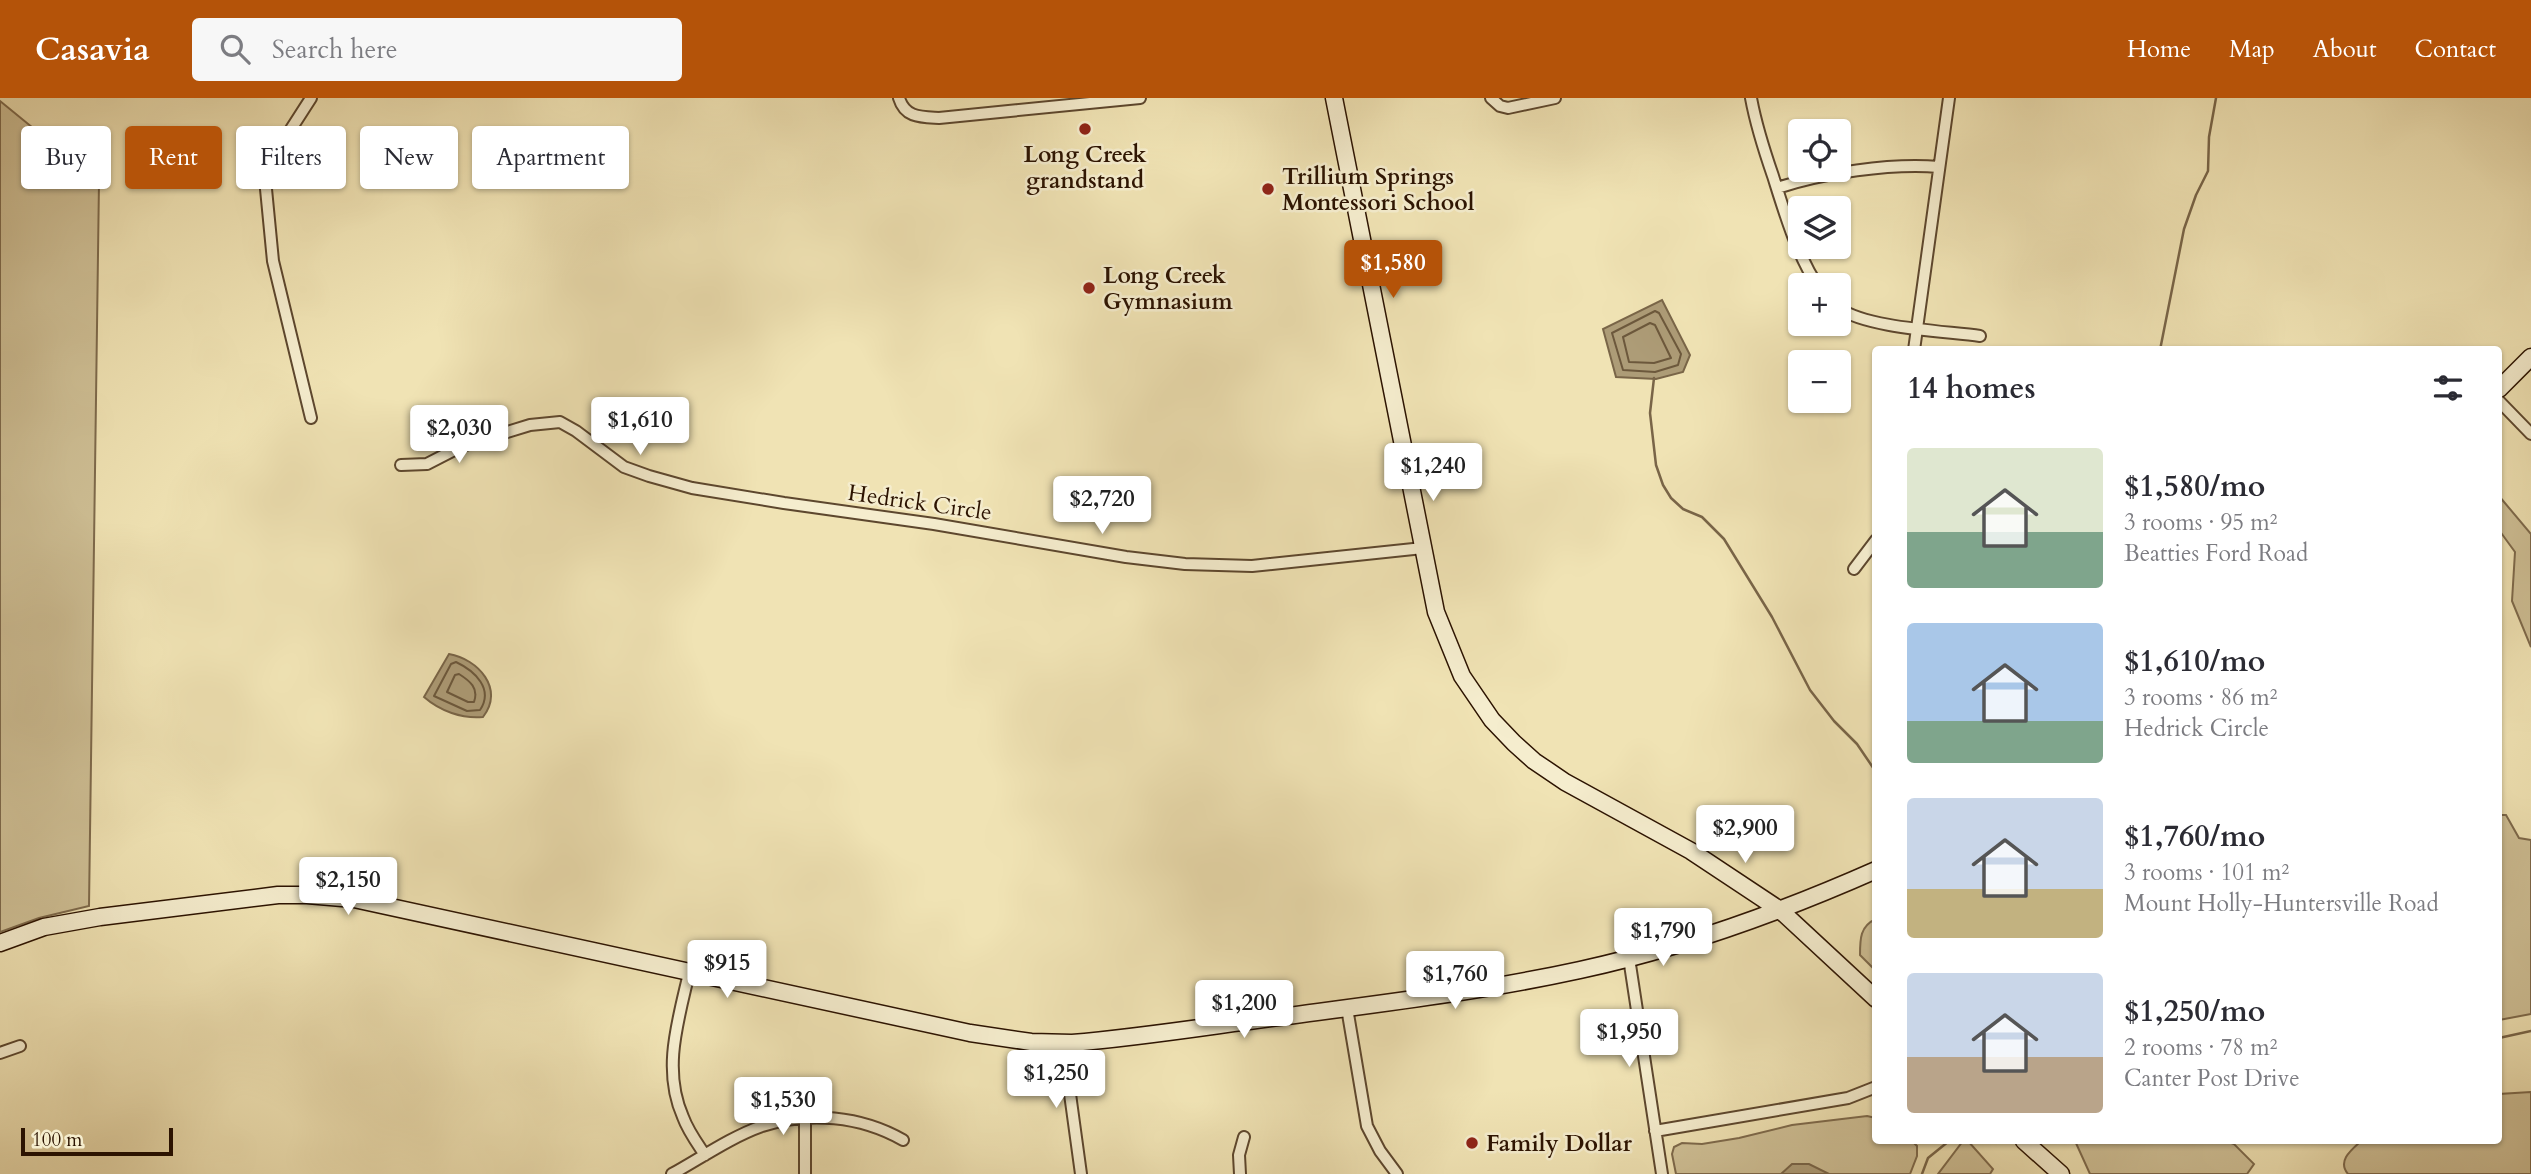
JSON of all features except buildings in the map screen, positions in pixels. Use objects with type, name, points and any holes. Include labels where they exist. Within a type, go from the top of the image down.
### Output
[{"type":"main road","points":[[1334,98],[1436,612],[1452,656],[1475,698],[1514,743],[1534,761],[1565,782],[1690,851],[1780,910],[1872,995]]},
{"type":"main road","points":[[2502,386],[2531,357]]},
{"type":"main road","points":[[0,943],[44,928],[100,916],[245,899],[307,895],[384,904],[689,973],[983,1035],[1031,1042],[1063,1043],[1121,1038],[1347,1008],[1530,981],[1629,958],[1780,910],[1872,872]]},
{"type":"main road","points":[[2027,1144],[2061,1174]]},
{"type":"street","points":[[311,98],[275,154],[266,189],[274,261],[311,418]]},
{"type":"street","points":[[899,98],[909,114],[939,118],[1133,98]]},
{"type":"street","points":[[1490,98],[1500,106],[1508,108],[1555,98]]},
{"type":"street","points":[[1751,98],[1754,118],[1777,188],[1810,273]]},
{"type":"street","points":[[1914,346],[1949,98]]},
{"type":"street","points":[[1777,188],[1810,178],[1905,166],[1939,167]]},
{"type":"street","points":[[1851,315],[1883,324],[1980,336]]},
{"type":"street","points":[[2502,404],[2531,434]]},
{"type":"street","name":"Hedrick Circle","points":[[401,465],[427,464],[462,446],[539,423],[560,422],[624,467],[692,488],[1185,564],[1252,566],[1423,548]]},
{"type":"street","points":[[1854,569],[1872,545]]},
{"type":"street","points":[[1629,958],[1662,1174]]},
{"type":"street","points":[[689,973],[675,1034],[672,1076],[683,1119],[705,1155]]},
{"type":"street","points":[[1347,1008],[1367,1126],[1372,1139],[1397,1174]]},
{"type":"street","points":[[1063,1043],[1081,1174]]},
{"type":"street","points":[[0,1053],[20,1046]]},
{"type":"street","points":[[1655,1131],[1848,1098],[1872,1089]]},
{"type":"street","points":[[804,1174],[805,1118]]},
{"type":"street","points":[[672,1174],[761,1127],[805,1118],[853,1121],[874,1126],[903,1140]]},
{"type":"street","points":[[1240,1174],[1239,1155],[1244,1138]]},
{"type":"shaded area","points":[[0,101],[31,126],[21,126],[21,189],[99,189],[89,906],[39,918],[0,932]]},
{"type":"shaded area","points":[[2502,500],[2531,534],[2531,647],[2512,601],[2515,552],[2502,534]]},
{"type":"shaded area","points":[[2502,815],[2506,815],[2519,838],[2531,840],[2531,1014],[2502,1019]]},
{"type":"shaded area","points":[[1871,922],[1872,967],[1860,955],[1864,929]]},
{"type":"shaded area","points":[[2531,1092],[2531,1174],[2348,1174],[2345,1169],[2347,1156],[2358,1144],[2502,1144],[2502,1094]]},
{"type":"shaded area","points":[[1872,1117],[1872,1144],[1915,1144],[1917,1156],[1910,1174],[1676,1174],[1672,1154],[1674,1147],[1682,1143],[1702,1144],[1739,1138],[1792,1125]]},
{"type":"shaded area","points":[[1961,1144],[1971,1144],[1993,1169],[1990,1174],[1938,1174]]},
{"type":"shaded area","points":[[2076,1144],[2234,1144],[2254,1164],[2247,1174],[2090,1174]]},
{"type":"water","points":[[1662,300],[1690,355],[1683,372],[1656,379],[1616,377],[1603,329]]},
{"type":"water","points":[[449,654],[470,662],[490,686],[489,706],[483,717],[452,713],[424,697]]},
{"type":"water","points":[[1792,1164],[1809,1164],[1829,1174],[1781,1174]]},
{"type":"waterway","points":[[2161,346],[2184,229],[2208,171],[2209,137],[2216,98]]},
{"type":"waterway","points":[[1654,378],[1650,413],[1656,465],[1663,485],[1671,498],[1683,509],[1702,517],[1724,539],[1772,617],[1810,690],[1834,721],[1857,744],[1872,766]]},
{"type":"waterway","points":[[2502,1037],[2531,1031]]},
{"type":"waterway","points":[[1922,1174],[1928,1158],[1945,1144]]},
{"type":"place","name":"Long Creek grandstand","points":[[1085,129]]},
{"type":"place","name":"Trillium Springs Montessori School","points":[[1268,189]]},
{"type":"place","name":"Long Creek Gymnasium","points":[[1089,288]]},
{"type":"place","name":"Family Dollar","points":[[1472,1143]]}]
